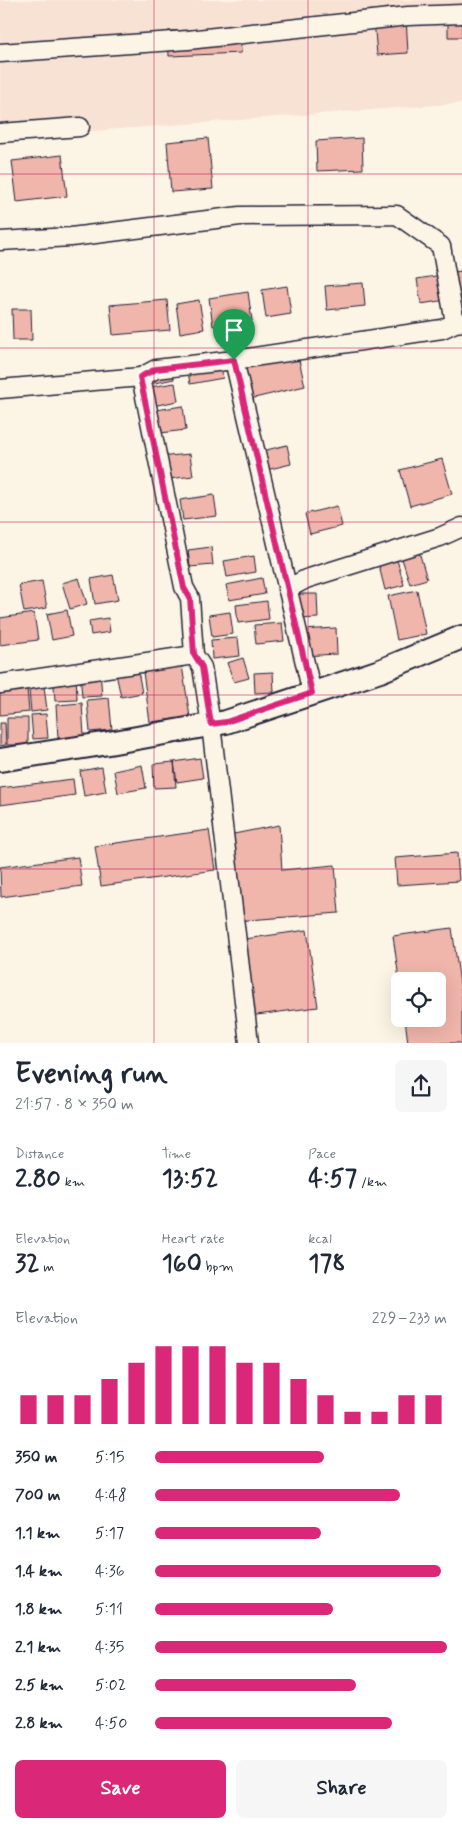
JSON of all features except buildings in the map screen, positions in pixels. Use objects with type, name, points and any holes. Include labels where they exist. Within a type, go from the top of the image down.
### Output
[{"type":"street","points":[[0,53],[188,40],[408,16],[462,14]]},
{"type":"street","points":[[0,133],[80,127]]},
{"type":"street","points":[[0,241],[71,237],[240,216],[398,215],[441,246],[458,322],[442,329],[234,360],[156,369],[140,377],[0,389]]},
{"type":"street","points":[[234,360],[312,693]]},
{"type":"street","points":[[140,377],[184,588],[190,598],[194,654],[202,667],[211,724],[250,1043]]},
{"type":"street","points":[[287,589],[306,578],[440,537],[462,527]]},
{"type":"street","points":[[0,760],[226,722],[380,671],[462,637]]},
{"type":"street","points":[[0,684],[194,654]]},
{"type":"shaded area","points":[[0,0],[462,0],[462,103],[0,138]]},
{"type":"route","points":[[234,360],[312,693],[226,722],[211,724],[202,667],[194,654],[190,598],[184,588],[140,377],[156,369],[234,360]]}]
